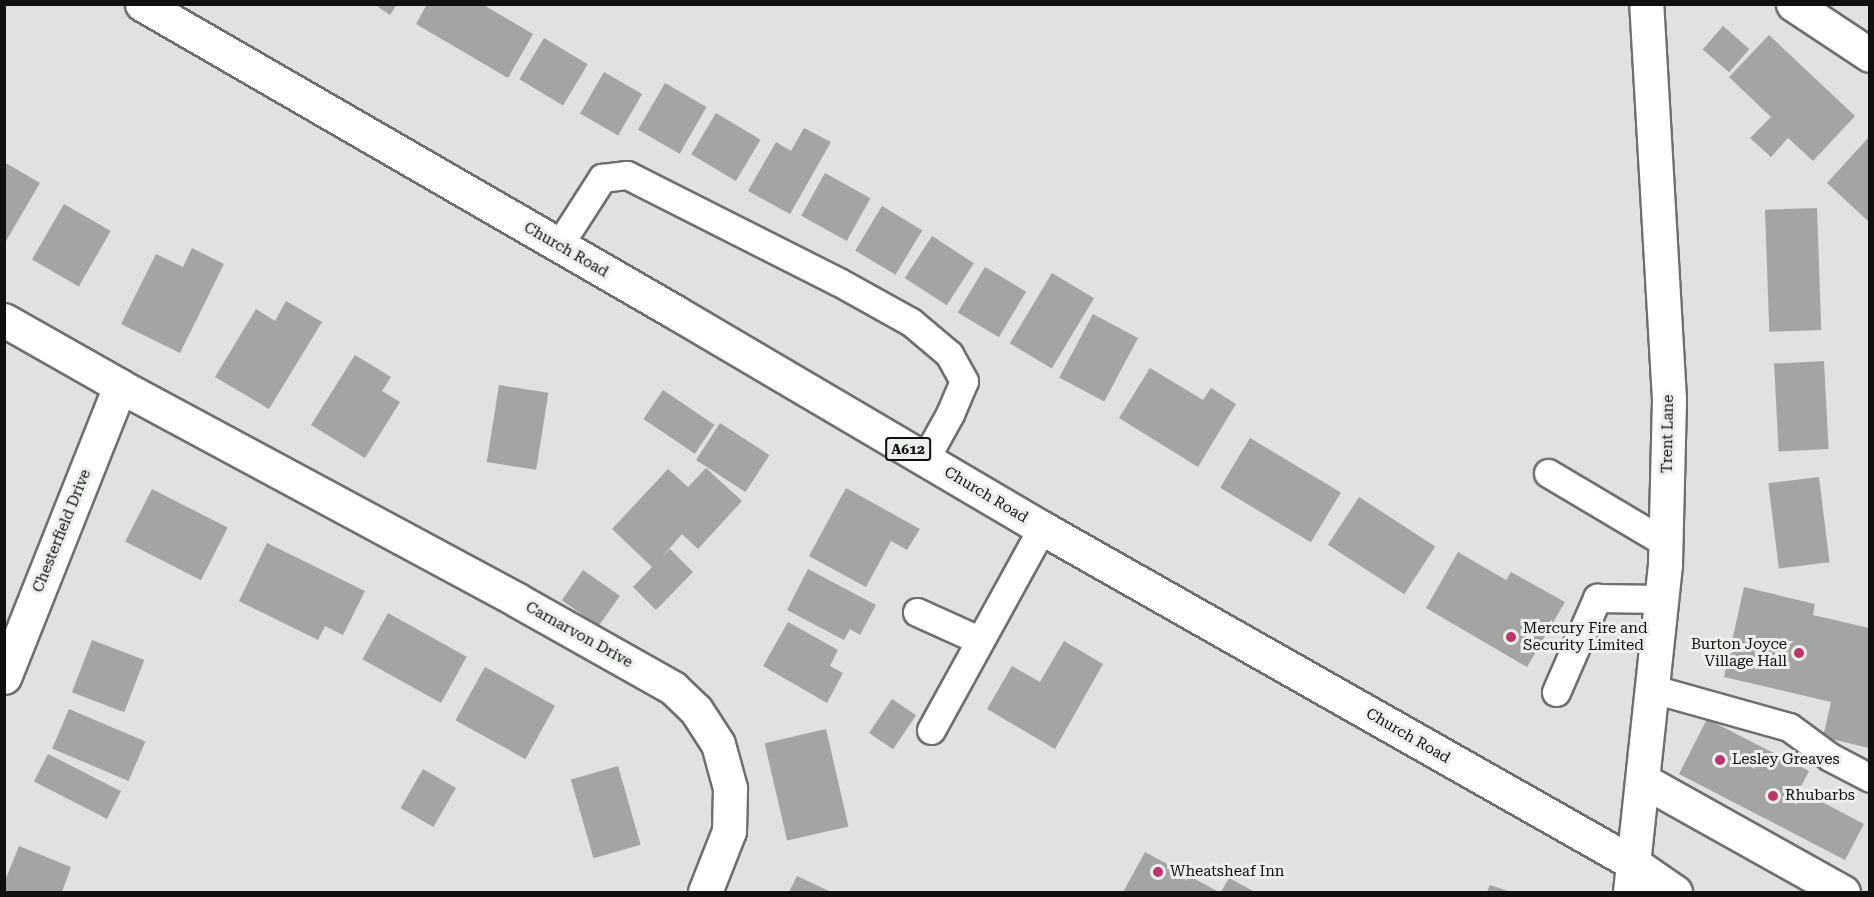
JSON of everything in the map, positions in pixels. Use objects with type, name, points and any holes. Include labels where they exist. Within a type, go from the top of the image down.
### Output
[{"type":"street","name":"Church Road","points":[[142,4],[1042,528],[1632,878],[1676,892]]},
{"type":"street","points":[[1793,4],[1869,55]]},
{"type":"street","name":"Trent Lane","points":[[1632,878],[1662,599],[1666,543],[1669,399],[1647,6]]},
{"type":"street","points":[[4,320],[120,386]]},
{"type":"street","name":"Carnarvon Drive","points":[[120,386],[662,682],[696,710],[718,744],[730,788],[729,831],[705,892]]},
{"type":"street","name":"Chesterfield Drive","points":[[4,677],[120,386]]},
{"type":"street","points":[[1644,781],[1843,892]]},
{"type":"lane","points":[[559,245],[602,178],[627,175],[911,321],[949,354],[964,381],[950,414],[924,459]]},
{"type":"lane","points":[[1548,474],[1666,543]]},
{"type":"lane","points":[[931,730],[1042,528]]},
{"type":"lane","points":[[1556,692],[1598,598],[1662,599]]},
{"type":"lane","points":[[917,612],[979,640]]},
{"type":"lane","points":[[1653,689],[1789,727],[1830,757],[1869,778]]},
{"type":"building","points":[[374,4],[397,4],[390,15]]},
{"type":"building","points":[[427,4],[482,4],[533,34],[508,78],[416,24]]},
{"type":"building","points":[[1723,26],[1749,49],[1729,72],[1703,49]]},
{"type":"building","points":[[1769,35],[1855,116],[1813,161],[1788,138],[1771,157],[1750,138],[1771,117],[1729,77]]},
{"type":"building","points":[[544,38],[588,64],[563,105],[519,79]]},
{"type":"building","points":[[604,72],[642,94],[618,136],[580,114]]},
{"type":"building","points":[[665,83],[707,107],[680,154],[638,130]]},
{"type":"building","points":[[716,113],[761,140],[736,181],[691,154]]},
{"type":"building","points":[[804,128],[831,142],[790,214],[748,191],[776,142],[791,151]]},
{"type":"building","points":[[1869,137],[1869,222],[1827,183]]},
{"type":"building","points":[[4,162],[40,183],[6,241],[4,240]]},
{"type":"building","points":[[825,173],[870,198],[847,241],[801,216]]},
{"type":"building","points":[[64,204],[111,231],[79,286],[32,259]]},
{"type":"building","points":[[882,206],[922,230],[896,275],[855,251]]},
{"type":"building","points":[[1817,208],[1821,330],[1769,332],[1765,210]]},
{"type":"building","points":[[932,236],[974,263],[947,305],[905,278]]},
{"type":"building","points":[[192,248],[224,264],[180,353],[121,324],[156,254],[183,267]]},
{"type":"building","points":[[985,267],[1026,292],[999,337],[958,312]]},
{"type":"building","points":[[1052,273],[1094,298],[1052,369],[1010,343]]},
{"type":"building","points":[[286,301],[322,322],[269,409],[215,377],[256,309],[275,321]]},
{"type":"building","points":[[1093,314],[1138,338],[1104,402],[1059,378]]},
{"type":"building","points":[[355,355],[391,377],[382,391],[400,402],[365,458],[311,425]]},
{"type":"building","points":[[1824,361],[1829,449],[1779,451],[1774,364]]},
{"type":"building","points":[[1150,368],[1203,400],[1211,388],[1236,404],[1198,467],[1119,418]]},
{"type":"building","points":[[499,385],[548,393],[536,470],[487,462]]},
{"type":"building","points":[[663,390],[714,425],[695,454],[643,419]]},
{"type":"building","points":[[720,423],[769,455],[746,492],[696,460]]},
{"type":"building","points":[[1250,438],[1341,493],[1311,542],[1220,488]]},
{"type":"building","points":[[706,468],[742,501],[698,549],[682,534],[662,557],[670,549],[693,572],[656,610],[633,587],[652,567],[612,529],[668,469],[688,487]]},
{"type":"building","points":[[1819,477],[1829,562],[1779,569],[1768,483]]},
{"type":"building","points":[[846,488],[920,529],[907,550],[891,541],[866,587],[809,556]]},
{"type":"building","points":[[152,489],[228,528],[201,580],[125,542]]},
{"type":"building","points":[[1359,497],[1435,547],[1404,594],[1328,545]]},
{"type":"building","points":[[267,543],[365,591],[343,635],[325,626],[318,640],[239,601]]},
{"type":"building","name":"Mercury Fire and Security Limited","points":[[1458,552],[1506,580],[1511,572],[1565,602],[1527,667],[1426,608]]},
{"type":"building","points":[[808,569],[876,605],[860,635],[850,629],[844,640],[787,610]]},
{"type":"building","points":[[583,570],[620,596],[599,626],[562,600]]},
{"type":"building","name":"Burton Joyce Village Hall","points":[[1744,587],[1815,604],[1813,615],[1869,628],[1869,748],[1823,737],[1831,702],[1724,677]]},
{"type":"building","points":[[388,613],[467,657],[441,703],[362,659]]},
{"type":"building","points":[[788,622],[838,650],[830,666],[843,673],[827,703],[763,666]]},
{"type":"building","points":[[92,640],[144,660],[124,712],[72,692]]},
{"type":"building","points":[[1064,641],[1103,664],[1055,749],[987,709],[1012,666],[1040,682]]},
{"type":"building","points":[[485,667],[555,706],[525,759],[455,720]]},
{"type":"building","points":[[892,699],[916,715],[893,749],[869,733]]},
{"type":"building","points":[[69,709],[145,741],[129,781],[52,749]]},
{"type":"building","points":[[1707,719],[1809,771],[1799,790],[1864,824],[1845,860],[1679,774]]},
{"type":"building","points":[[826,729],[848,826],[787,841],[765,743]]},
{"type":"building","points":[[48,754],[121,791],[107,819],[34,782]]},
{"type":"building","points":[[618,766],[641,845],[594,858],[571,780]]},
{"type":"building","points":[[423,769],[456,788],[433,827],[400,808]]},
{"type":"building","points":[[19,846],[71,867],[62,892],[4,892],[4,883]]},
{"type":"building","name":"Wheatsheaf Inn","points":[[1145,852],[1219,892],[1123,892]]},
{"type":"building","points":[[797,876],[831,892],[789,892]]},
{"type":"building","name":"Wheatsheaf Inn","points":[[1229,878],[1255,892],[1221,892]]},
{"type":"building","points":[[1490,885],[1511,892],[1487,892]]},
{"type":"place","name":"Mercury Fire and Security Limited","points":[[1511,637]]},
{"type":"place","name":"Burton Joyce Village Hall","points":[[1799,653]]},
{"type":"place","name":"Lesley Greaves","points":[[1720,760]]},
{"type":"place","name":"Rhubarbs","points":[[1773,796]]},
{"type":"place","name":"Wheatsheaf Inn","points":[[1158,872]]}]
